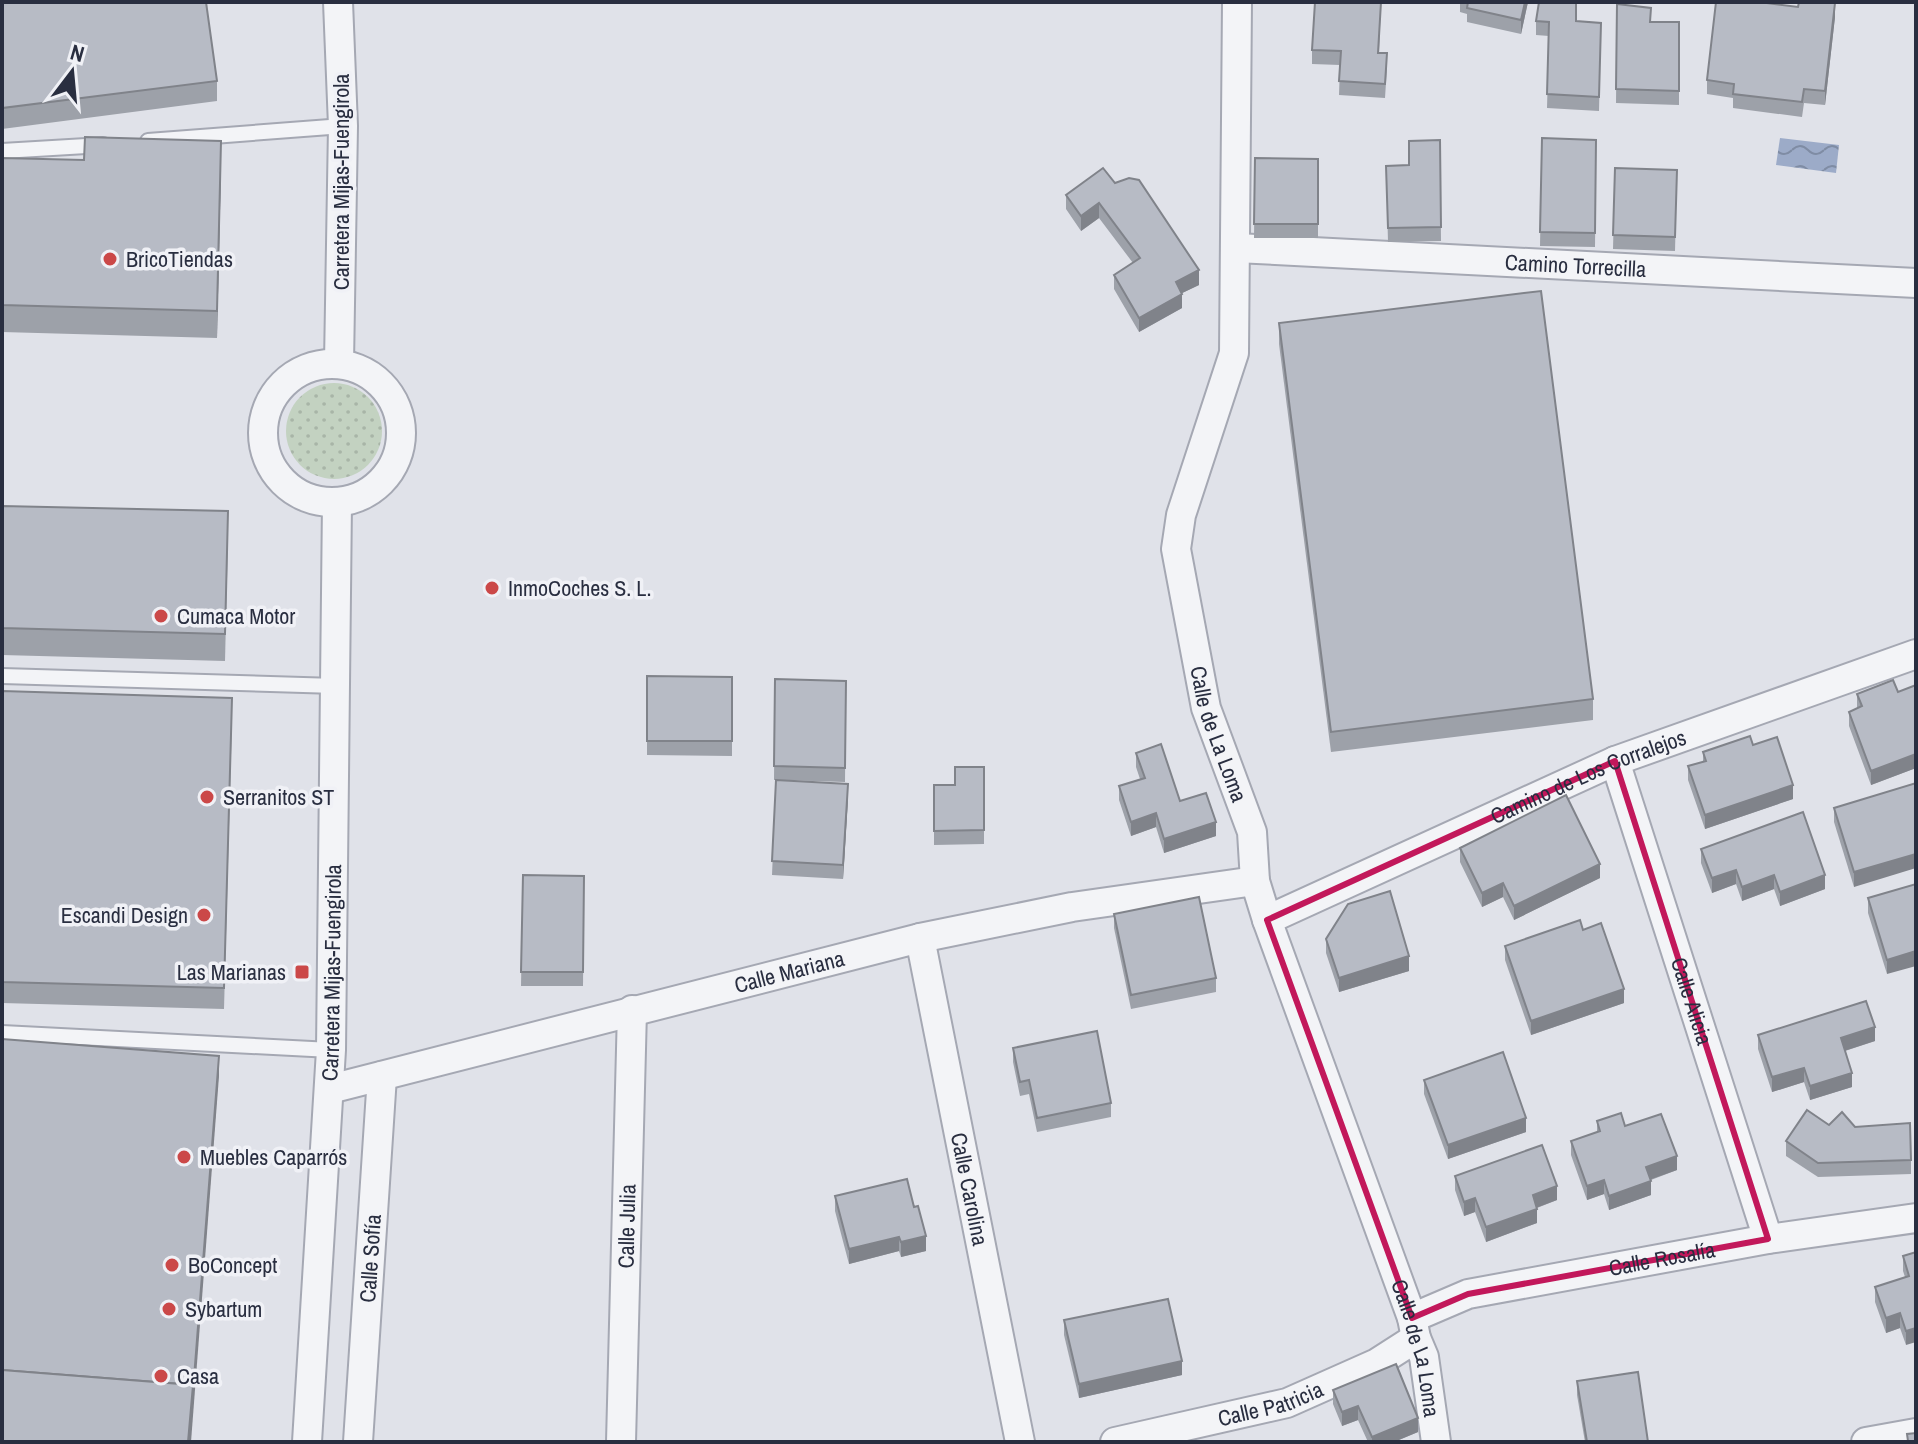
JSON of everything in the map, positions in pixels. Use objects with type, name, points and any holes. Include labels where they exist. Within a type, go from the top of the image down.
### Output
[{"type":"street","name":"Carretera Mijas-Fuengirola","points":[[338,2],[343,126],[339,363]]},
{"type":"street","name":"Calle de La Loma","points":[[1237,2],[1234,353],[1181,515],[1176,549],[1206,708],[1252,832],[1255,881],[1424,1357],[1436,1442]]},
{"type":"street","name":"Camino Torrecilla","points":[[1236,248],[1916,283]]},
{"type":"street","points":[[339,363],[370,374],[382,384],[399,410],[402,426],[398,458],[390,472],[367,493],[337,502],[317,501],[299,494],[284,483],[272,468],[265,450],[263,431],[265,412],[273,395],[286,380],[302,370],[339,363]]},
{"type":"street","name":"Carretera Mijas-Fuengirola","points":[[307,1442],[330,1089],[337,502]]},
{"type":"street","name":"Camino de Los Corralejos","points":[[1267,920],[1615,761],[1916,654]]},
{"type":"street","name":"Calle Alicia","points":[[1615,761],[1768,1239]]},
{"type":"street","name":"Calle Mariana","points":[[330,1089],[920,938],[1072,907],[1255,881]]},
{"type":"street","name":"Calle Carolina","points":[[920,938],[1020,1442]]},
{"type":"street","name":"Calle Julia","points":[[621,1442],[632,1010]]},
{"type":"street","name":"Calle Sofía","points":[[358,1442],[382,1076]]},
{"type":"street","name":"Calle Rosalía","points":[[1414,1328],[1468,1294],[1768,1239],[1916,1218]]},
{"type":"street","name":"Calle Patricia","points":[[1115,1442],[1287,1403],[1377,1363],[1414,1328]]},
{"type":"street","points":[[1866,1442],[1916,1433]]},
{"type":"lane","points":[[127,143],[343,126]]},
{"type":"lane","points":[[2,151],[111,144]]},
{"type":"lane","points":[[2,676],[336,686]]},
{"type":"lane","points":[[2,1033],[331,1050]]},
{"type":"highlighted area","points":[[1615,761],[1768,1239],[1468,1294],[1412,1318],[1267,920]]},
{"type":"green space","points":[[334,383],[352,387],[368,397],[378,413],[382,431],[378,449],[368,465],[352,475],[334,479],[316,475],[300,465],[290,449],[286,431],[290,413],[300,397],[316,387]]},
{"type":"water","points":[[1780,138],[1839,145],[1836,173],[1776,165]]},
{"type":"building","points":[[2,2],[206,2],[217,81],[2,108]]},
{"type":"building","points":[[1315,2],[1381,2],[1378,53],[1387,53],[1385,84],[1339,81],[1341,51],[1312,50]]},
{"type":"building","points":[[1468,2],[1525,2],[1521,20],[1467,8]]},
{"type":"building","points":[[1539,2],[1576,2],[1576,21],[1601,23],[1599,97],[1547,94],[1549,22],[1536,21]]},
{"type":"building","points":[[1716,2],[1759,2],[1798,7],[1799,2],[1835,3],[1825,91],[1804,89],[1802,102],[1733,94],[1734,84],[1707,80]]},
{"type":"building","points":[[1617,4],[1651,8],[1650,22],[1679,22],[1679,91],[1616,89]]},
{"type":"building","name":"BricoTiendas","points":[[85,137],[221,141],[217,311],[2,305],[2,158],[84,160]]},
{"type":"building","points":[[1542,138],[1596,140],[1595,233],[1540,232]]},
{"type":"building","points":[[1440,140],[1441,227],[1388,228],[1386,166],[1409,165],[1409,141]]},
{"type":"building","points":[[1255,158],[1318,159],[1318,224],[1254,224]]},
{"type":"building","points":[[1103,168],[1115,183],[1129,178],[1139,180],[1199,270],[1176,282],[1182,294],[1139,318],[1114,275],[1140,258],[1099,203],[1081,216],[1066,195]]},
{"type":"building","points":[[1615,168],[1677,170],[1675,237],[1613,235]]},
{"type":"building","points":[[1541,291],[1593,699],[1331,732],[1279,323]]},
{"type":"building","points":[[2,506],[228,511],[225,634],[2,628]]},
{"type":"building","points":[[647,676],[732,677],[732,741],[647,741]]},
{"type":"building","points":[[775,679],[846,681],[845,768],[774,766]]},
{"type":"building","points":[[1893,680],[1898,692],[1916,685],[1916,754],[1871,771],[1849,712],[1862,706],[1857,694]]},
{"type":"building","points":[[2,691],[232,698],[224,988],[2,982]]},
{"type":"building","points":[[1750,736],[1753,745],[1777,737],[1793,785],[1705,815],[1688,766],[1706,761],[1703,752]]},
{"type":"building","points":[[1161,744],[1180,801],[1206,793],[1216,822],[1164,839],[1156,813],[1131,822],[1119,786],[1145,778],[1136,753]]},
{"type":"building","points":[[955,767],[984,767],[984,830],[934,831],[934,785],[955,785]]},
{"type":"building","points":[[776,780],[848,784],[843,865],[772,861]]},
{"type":"building","points":[[1916,783],[1916,854],[1854,872],[1834,808]]},
{"type":"building","points":[[1566,795],[1600,864],[1514,906],[1503,883],[1482,893],[1460,848]]},
{"type":"building","points":[[1803,812],[1825,875],[1780,892],[1774,875],[1742,887],[1736,870],[1712,878],[1701,849]]},
{"type":"building","points":[[523,875],[584,876],[583,972],[521,972]]},
{"type":"building","points":[[1916,884],[1916,951],[1887,960],[1868,898]]},
{"type":"building","points":[[1390,891],[1409,956],[1339,978],[1326,939],[1348,904]]},
{"type":"building","points":[[1199,897],[1216,978],[1131,995],[1114,914]]},
{"type":"building","points":[[1580,920],[1583,930],[1601,923],[1624,989],[1531,1021],[1505,946]]},
{"type":"building","points":[[1866,1001],[1875,1027],[1841,1038],[1852,1073],[1810,1086],[1804,1068],[1772,1077],[1758,1035]]},
{"type":"building","points":[[1097,1031],[1111,1103],[1037,1118],[1029,1080],[1020,1082],[1013,1048]]},
{"type":"building","points":[[2,1039],[219,1056],[193,1391],[193,1385],[2,1370]]},
{"type":"building","points":[[1503,1052],[1526,1118],[1448,1145],[1424,1080]]},
{"type":"building","points":[[1807,1110],[1829,1125],[1842,1112],[1855,1127],[1910,1123],[1911,1160],[1818,1163],[1786,1141]]},
{"type":"building","points":[[1621,1113],[1625,1126],[1661,1114],[1677,1156],[1646,1167],[1651,1181],[1609,1196],[1604,1180],[1587,1186],[1571,1141],[1600,1131],[1597,1121]]},
{"type":"building","points":[[1542,1145],[1557,1186],[1533,1195],[1537,1209],[1486,1227],[1475,1198],[1464,1202],[1455,1176]]},
{"type":"building","points":[[907,1179],[926,1236],[901,1242],[899,1237],[849,1249],[835,1196]]},
{"type":"building","points":[[1916,1252],[1916,1328],[1906,1331],[1900,1313],[1886,1318],[1875,1287],[1909,1276],[1903,1256]]},
{"type":"building","points":[[1168,1299],[1182,1361],[1079,1384],[1064,1320]]},
{"type":"building","points":[[1396,1364],[1418,1418],[1372,1437],[1358,1406],[1342,1412],[1333,1390]]},
{"type":"building","points":[[2,1370],[193,1385],[188,1442],[2,1442]]},
{"type":"building","points":[[1638,1372],[1648,1442],[1587,1442],[1577,1381]]},
{"type":"building","points":[[1916,1433],[1916,1442],[1899,1442],[1908,1441],[1907,1434]]},
{"type":"place","name":"BricoTiendas","points":[[110,259]]},
{"type":"place","name":"InmoCoches S. L.","points":[[492,588]]},
{"type":"place","name":"Cumaca Motor","points":[[161,616]]},
{"type":"place","name":"Serranitos ST","points":[[207,797]]},
{"type":"place","name":"Escandi Design","points":[[204,915]]},
{"type":"place","name":"Las Marianas","points":[[302,972]]},
{"type":"place","name":"Muebles Caparrós","points":[[184,1157]]},
{"type":"place","name":"BoConcept","points":[[172,1265]]},
{"type":"place","name":"Sybartum","points":[[169,1309]]},
{"type":"place","name":"Casa","points":[[161,1376]]}]
